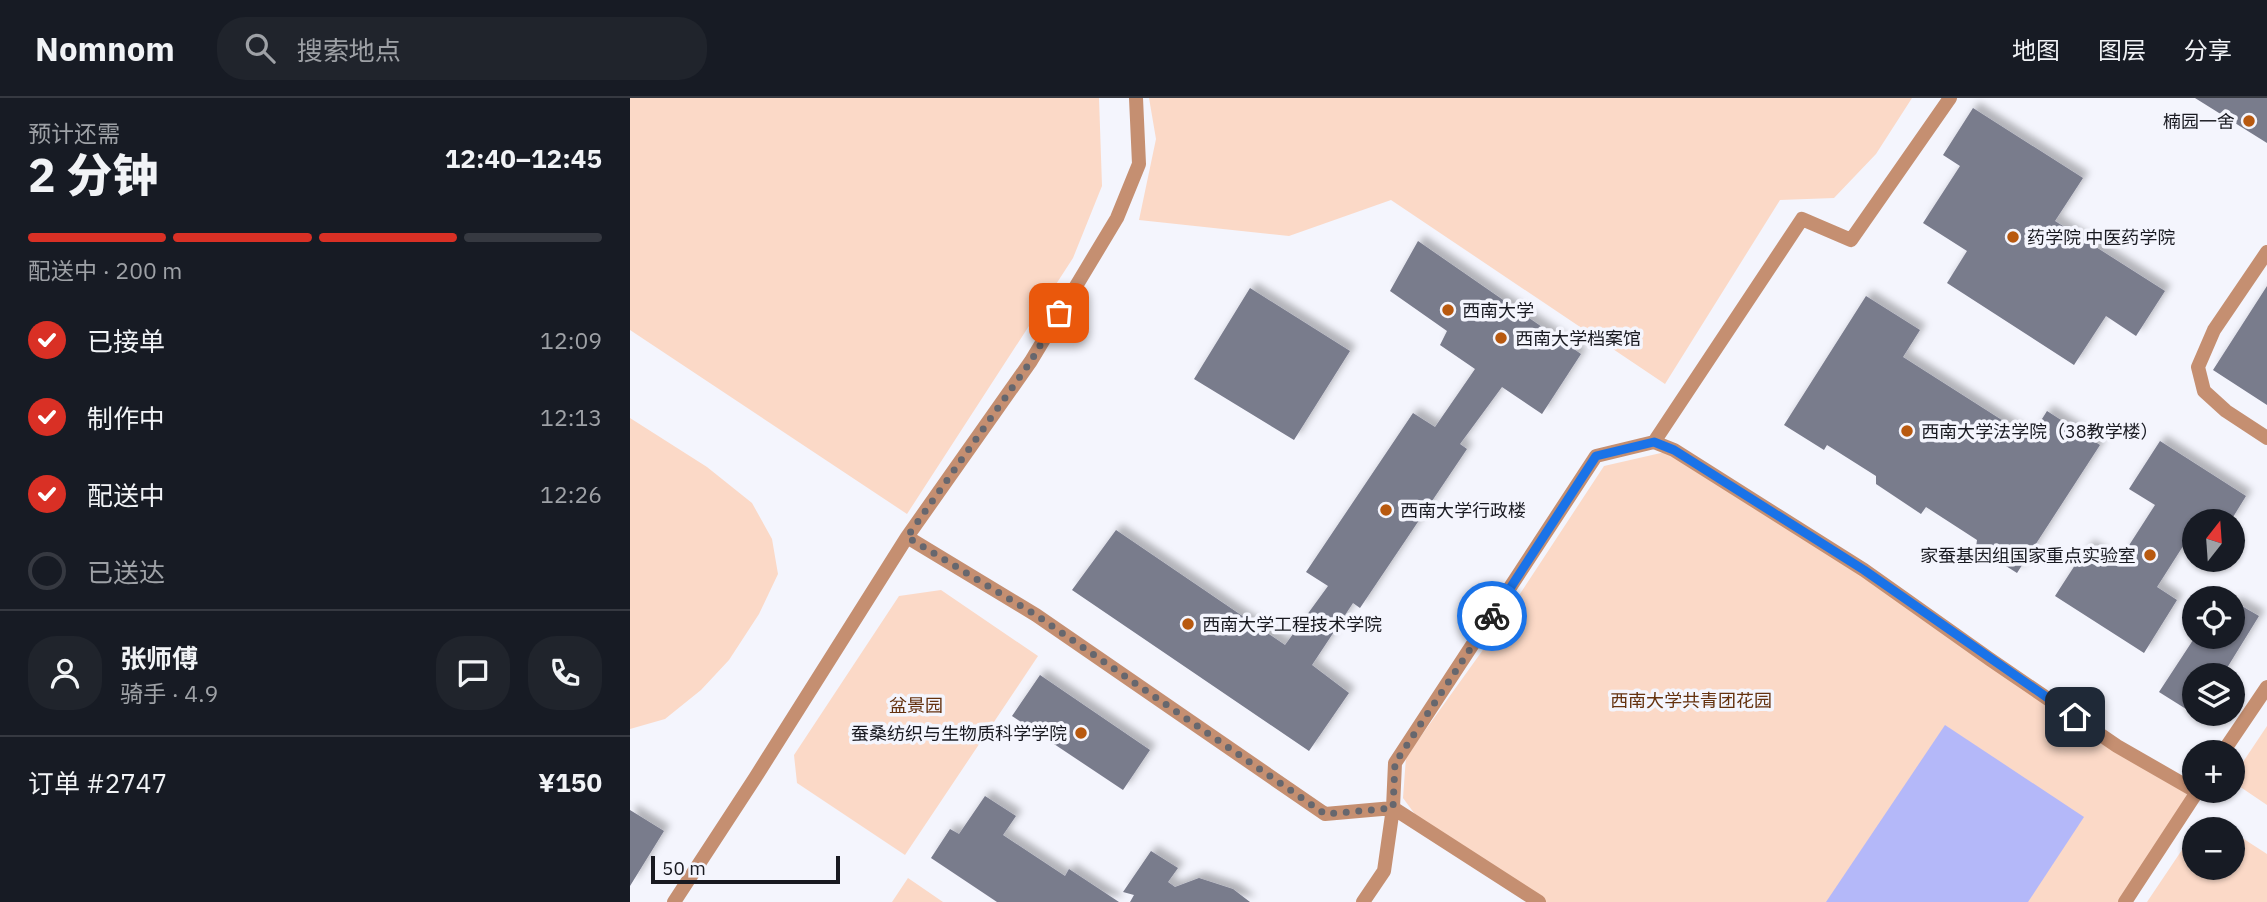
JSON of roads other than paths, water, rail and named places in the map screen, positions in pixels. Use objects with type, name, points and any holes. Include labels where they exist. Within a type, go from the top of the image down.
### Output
[{"type":"lane","points":[[674,902],[907,537],[1031,361],[1117,218],[1139,164],[1136,98]]},
{"type":"lane","points":[[1654,442],[1802,219],[1851,240],[1950,98]]},
{"type":"lane","points":[[2267,252],[2214,330],[2198,367],[2204,391],[2226,411],[2267,438]]},
{"type":"lane","points":[[1363,902],[1384,871],[1393,808],[1395,763],[1596,456],[1654,442],[1674,450],[1864,570],[2106,738],[2182,783]]},
{"type":"lane","points":[[907,537],[1036,615],[1325,814],[1393,808],[1539,902]]},
{"type":"lane","points":[[2232,740],[2267,687]]},
{"type":"lane","points":[[2125,902],[2190,803]]},
{"type":"water","points":[[1945,725],[2084,817],[2028,902],[1826,902]]},
{"type":"place","name":"楠园一舍","points":[[2249,121]]},
{"type":"place","name":"药学院 中医药学院","points":[[2013,237]]},
{"type":"place","name":"西南大学","points":[[1448,310]]},
{"type":"place","name":"西南大学档案馆","points":[[1501,338]]},
{"type":"place","name":"西南大学法学院（38教学楼）","points":[[1907,431]]},
{"type":"place","name":"西南大学行政楼","points":[[1386,510]]},
{"type":"place","name":"家蚕基因组国家重点实验室","points":[[2150,555]]},
{"type":"place","name":"西南大学工程技术学院","points":[[1188,624]]},
{"type":"place","name":"蚕桑纺织与生物质科学学院","points":[[1081,733]]},
{"type":"park label","name":"西南大学共青团花园","points":[[1691,700]]},
{"type":"park label","name":"盆景园","points":[[916,705]]}]
